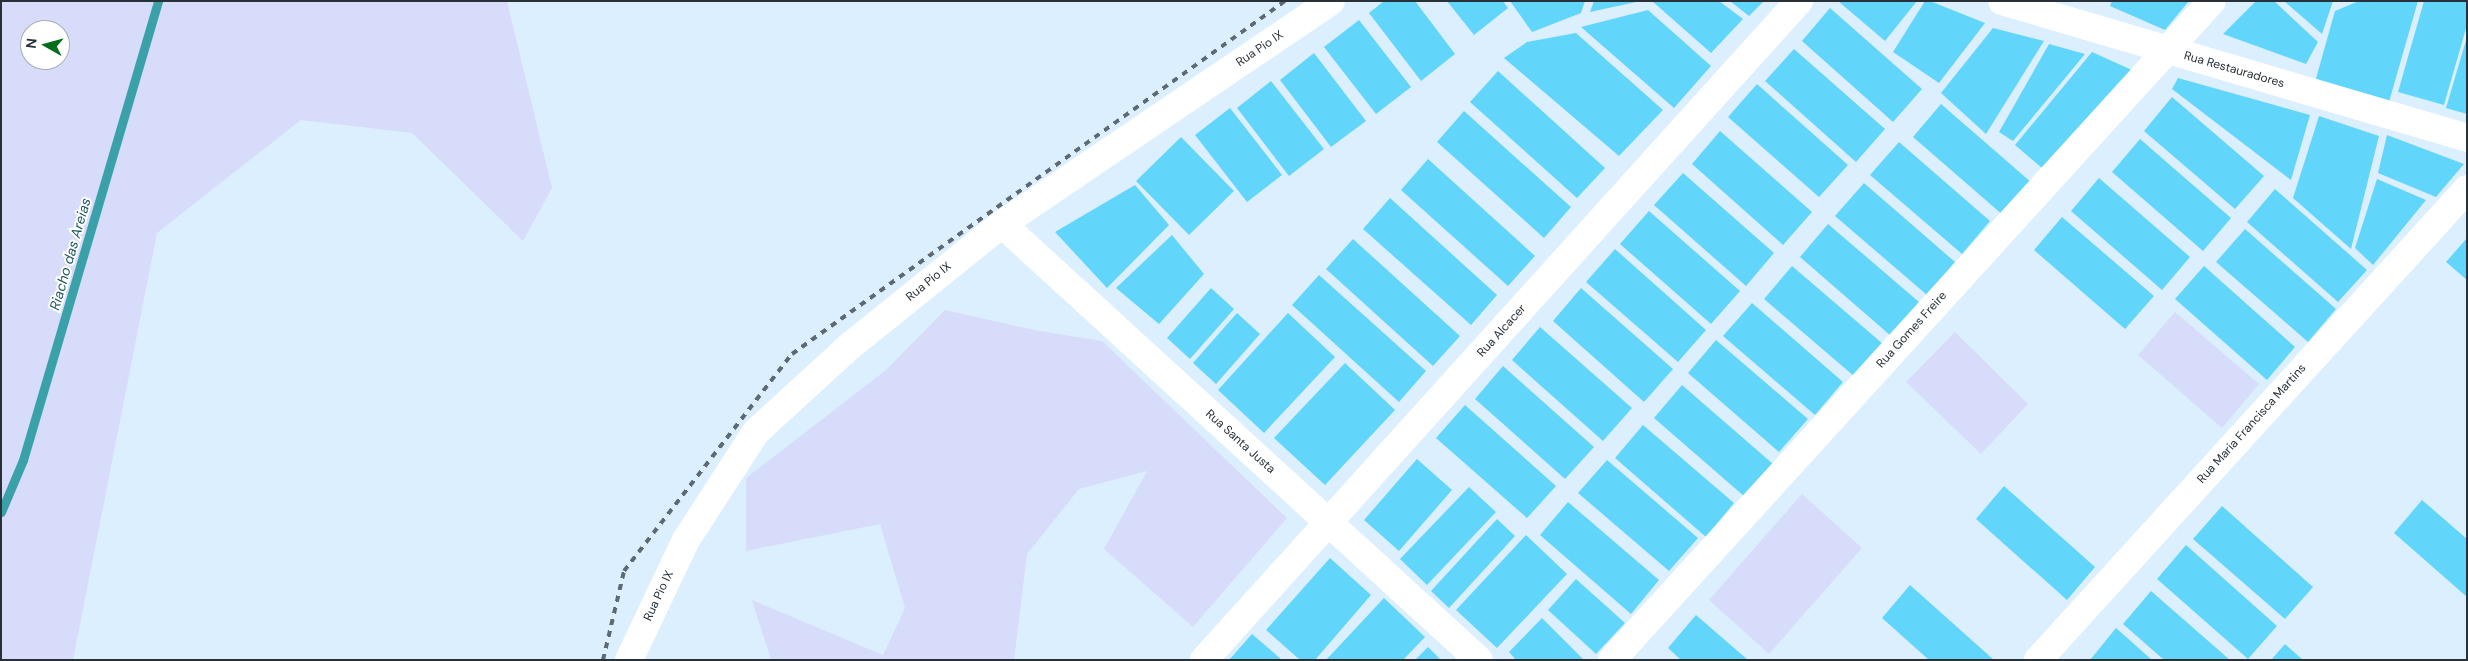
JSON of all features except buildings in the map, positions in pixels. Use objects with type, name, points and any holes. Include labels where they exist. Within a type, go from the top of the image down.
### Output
[{"type":"street","name":"Rua Pio IX","points":[[629,660],[686,540],[756,432],[850,346],[1002,224],[1331,1]]},
{"type":"street","name":"Rua Alcacer","points":[[1204,660],[1799,1]]},
{"type":"street","name":"Rua Restauradores","points":[[2002,1],[2467,138]]},
{"type":"street","name":"Rua Gomes Freire","points":[[1612,660],[2212,1]]},
{"type":"street","name":"Rua Maria Francisca Martins","points":[[2038,660],[2467,189]]},
{"type":"street","name":"Rua Santa Justa","points":[[1002,224],[1479,660]]},
{"type":"shaded area","points":[[1,1],[507,1],[552,188],[523,241],[412,133],[301,120],[157,233],[73,660],[1,660]]},
{"type":"shaded area","points":[[945,310],[1034,330],[1102,341],[1287,518],[1193,627],[1104,549],[1147,471],[1079,489],[1027,554],[1014,660],[771,660],[752,600],[883,655],[905,608],[880,524],[746,551],[746,478],[886,370]]},
{"type":"shaded area","points":[[2175,312],[2259,384],[2222,428],[2138,355]]},
{"type":"shaded area","points":[[1955,332],[2028,404],[1981,454],[1906,382]]},
{"type":"shaded area","points":[[1802,494],[1862,548],[1769,654],[1709,600]]},
{"type":"waterway","name":"Riacho das Areias","points":[[1,512],[23,460],[158,1]]},
{"type":"railway","points":[[603,660],[624,571],[792,354],[1285,1]]}]
